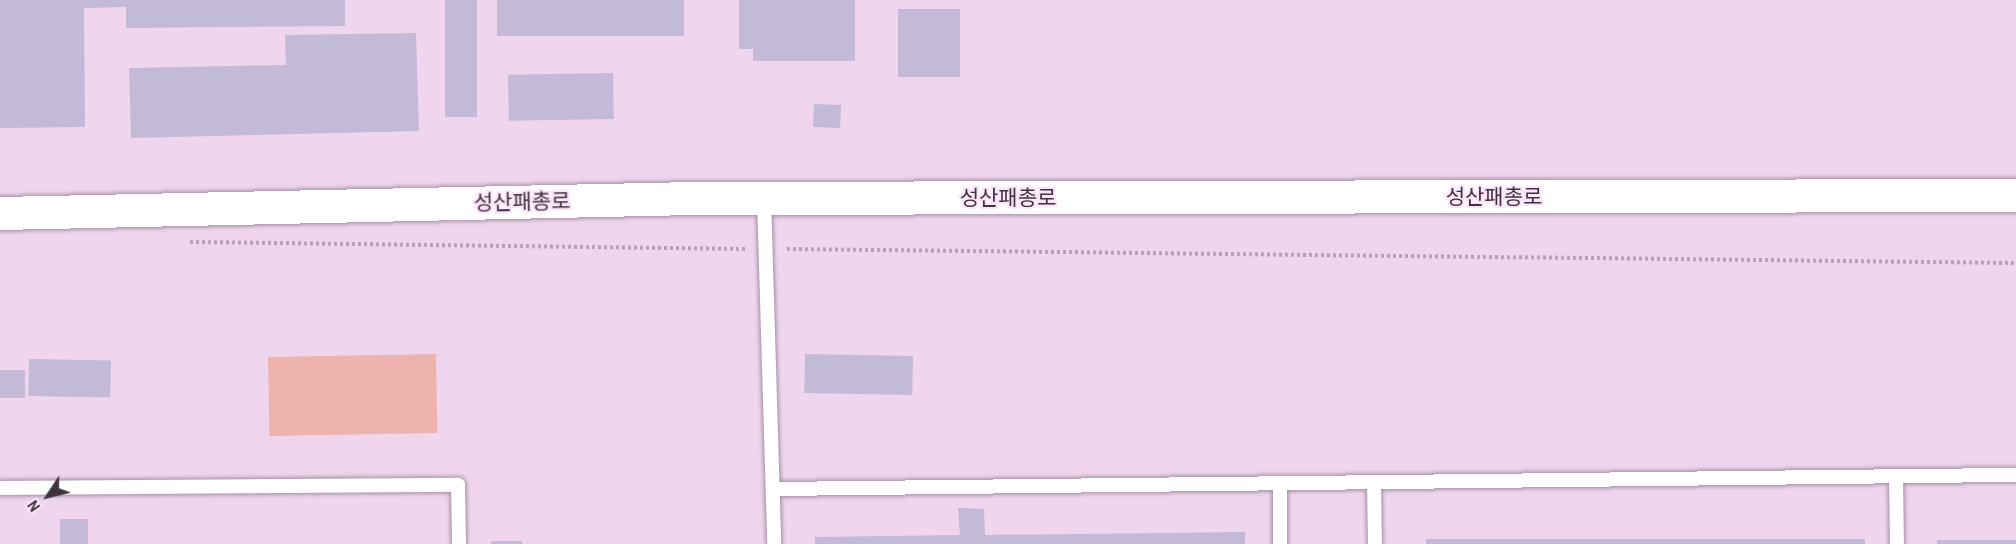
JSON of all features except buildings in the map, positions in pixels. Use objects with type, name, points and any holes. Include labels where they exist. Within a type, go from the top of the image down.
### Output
[{"type":"main road","name":"성산패총로","points":[[0,213],[764,198],[2016,195]]},
{"type":"lane","points":[[764,198],[774,544]]},
{"type":"lane","points":[[773,489],[2016,475]]},
{"type":"lane","points":[[1896,476],[1896,544]]},
{"type":"lane","points":[[1374,482],[1375,544]]},
{"type":"lane","points":[[1280,483],[1280,544]]},
{"type":"lane","points":[[0,488],[458,485],[459,544]]},
{"type":"path","points":[[179,242],[2016,262]]},
{"type":"shaded area","points":[[436,354],[437,433],[269,436],[268,357]]}]
